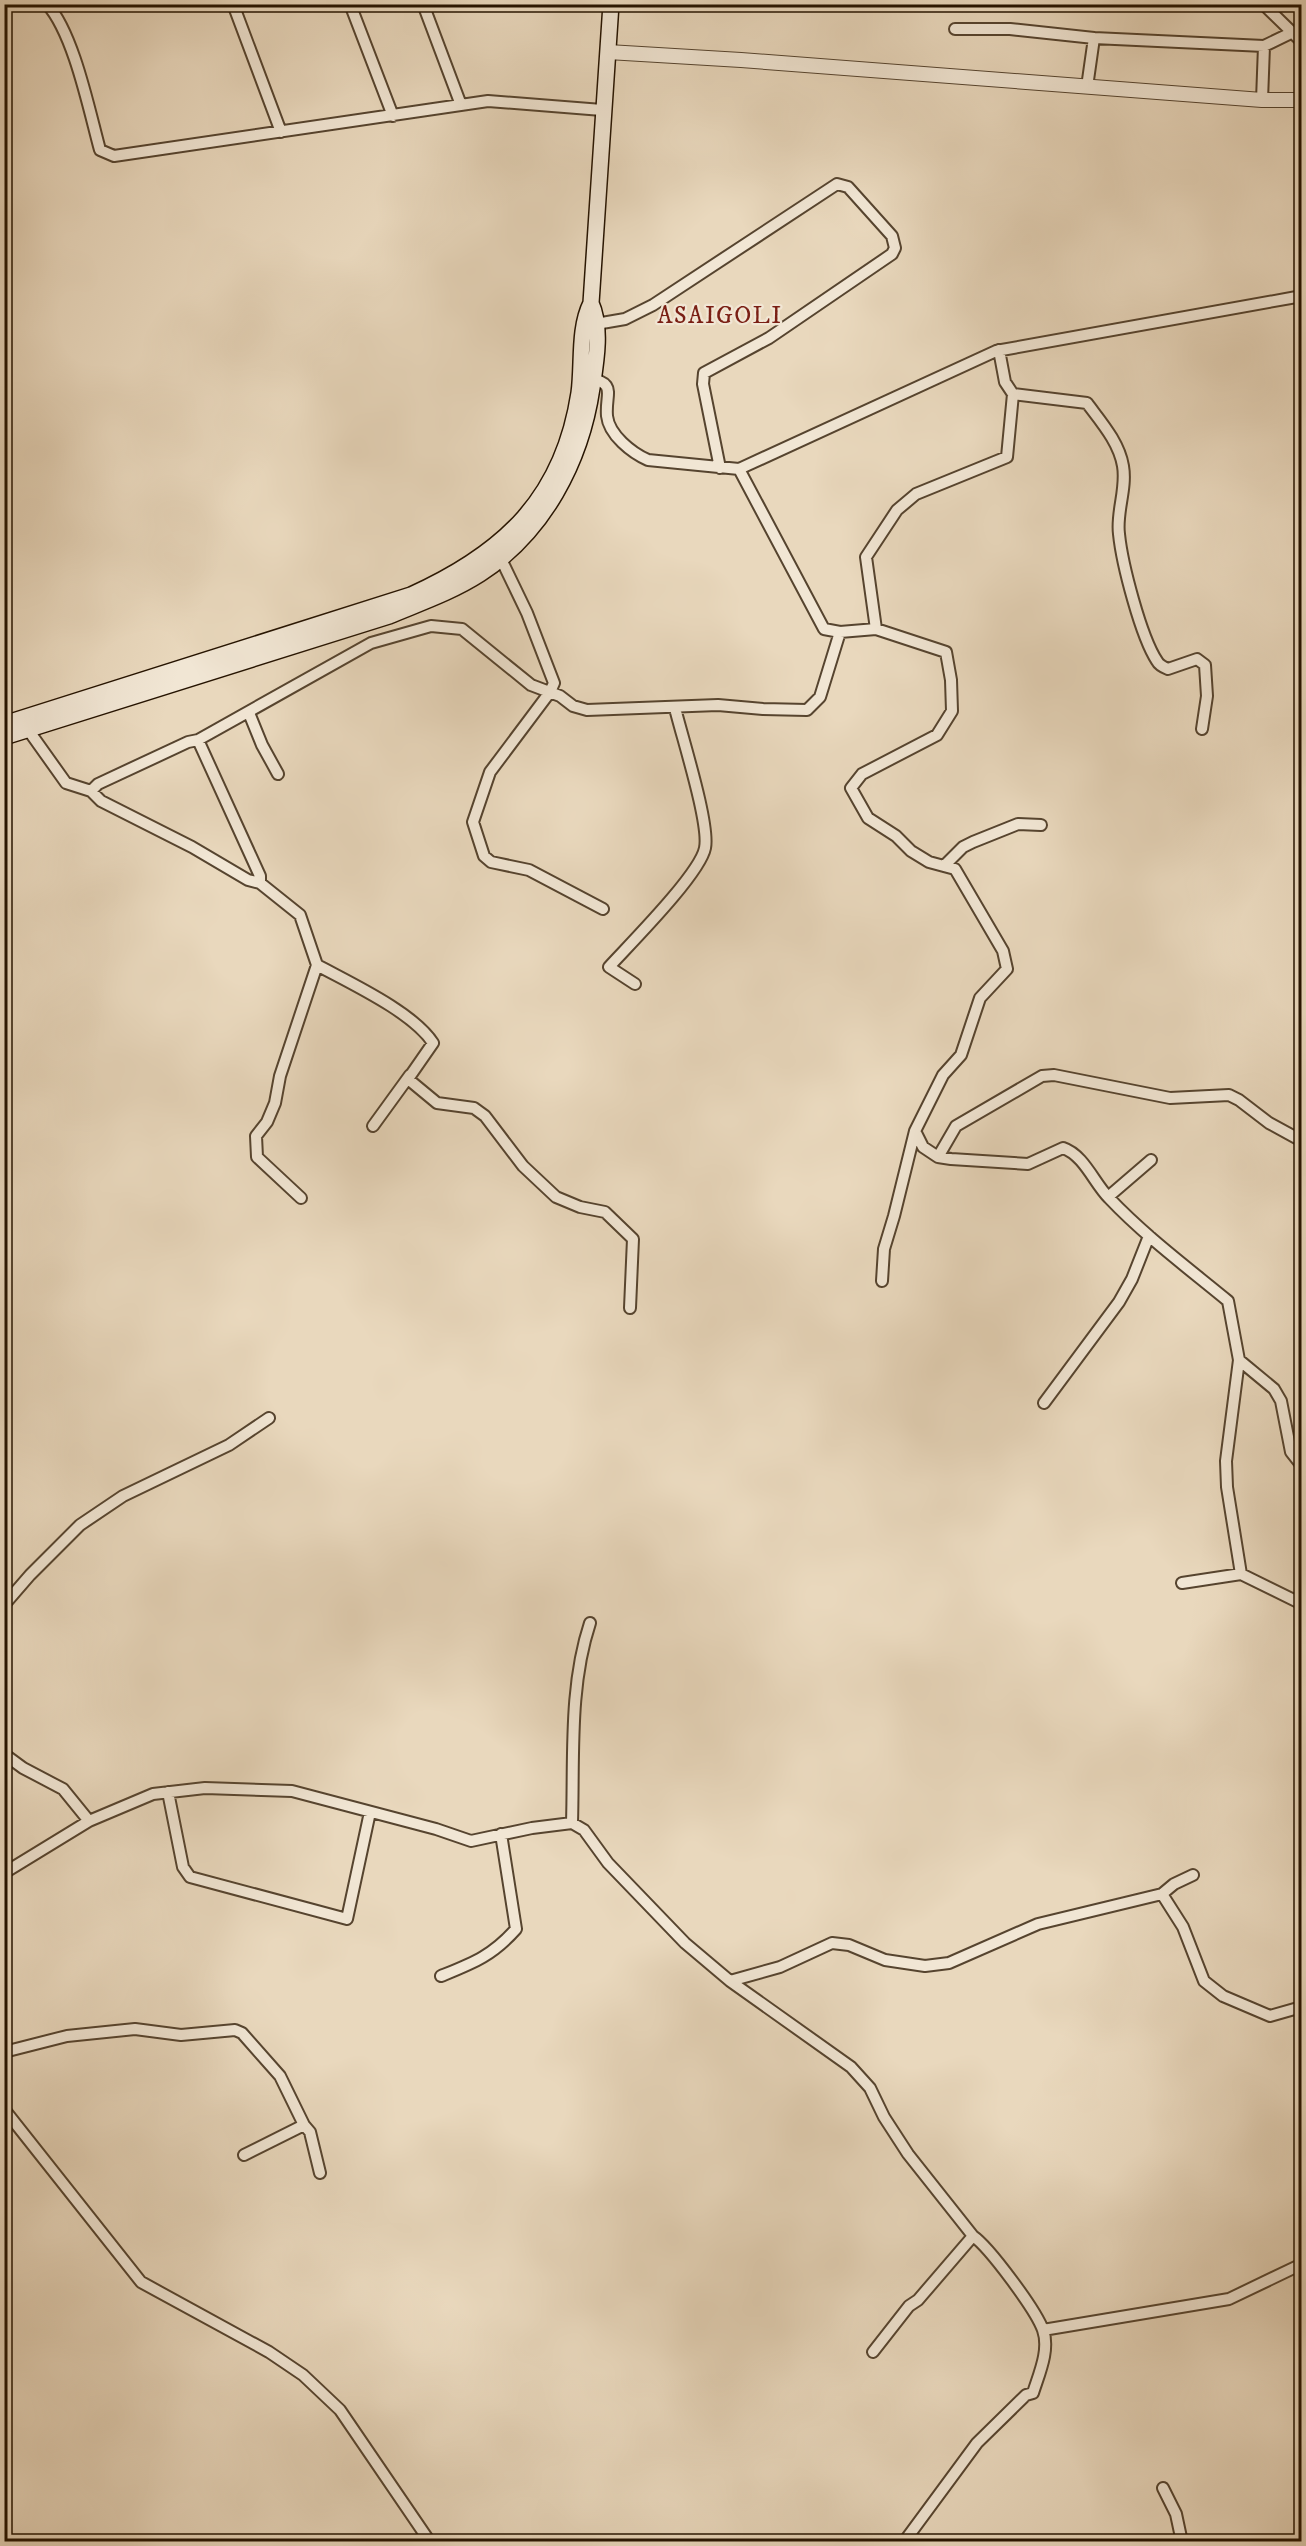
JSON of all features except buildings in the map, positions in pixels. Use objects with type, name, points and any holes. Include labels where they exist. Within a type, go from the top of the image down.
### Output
[{"type":"main road","points":[[4,737],[24,724],[411,596],[467,568],[507,537],[528,514],[545,489],[563,453],[587,378],[585,315],[591,303],[611,4]]},
{"type":"main road","points":[[4,724],[24,724],[389,616],[442,594],[480,574],[531,528],[558,491],[583,434],[587,378],[597,316],[591,303]]},
{"type":"street","points":[[47,4],[58,16],[68,40],[100,150],[114,156],[488,101],[603,110]]},
{"type":"street","points":[[233,4],[281,132]]},
{"type":"street","points":[[350,4],[393,116]]},
{"type":"street","points":[[423,4],[462,105]]},
{"type":"street","points":[[1263,4],[1302,42]]},
{"type":"street","points":[[955,29],[1010,29],[1094,38],[1264,46],[1291,33]]},
{"type":"street","points":[[1087,87],[1094,38]]},
{"type":"street","points":[[1262,100],[1264,46]]},
{"type":"street","points":[[608,52],[1262,100],[1302,100]]},
{"type":"street","points":[[596,324],[625,319],[653,305],[837,184],[848,187],[892,236],[895,248],[892,254],[769,338],[704,373],[703,384],[720,468]]},
{"type":"street","points":[[587,378],[605,382],[608,388],[607,417],[616,434],[636,455],[648,460],[739,469],[999,350],[1302,296]]},
{"type":"street","points":[[876,629],[866,557],[897,510],[916,494],[1007,457],[1013,394],[1005,382],[999,350]]},
{"type":"street","points":[[1013,394],[1087,403],[1114,440],[1123,464],[1124,476],[1118,532],[1126,575],[1158,664],[1168,669],[1197,659],[1205,665],[1208,696],[1202,729]]},
{"type":"street","points":[[739,469],[824,629],[840,632],[876,629],[946,652],[951,680],[952,711],[937,735],[862,774],[851,788],[868,818],[897,836],[929,862],[955,869],[1003,951],[1007,969],[980,998],[961,1055],[943,1075],[915,1131],[884,1249],[882,1281]]},
{"type":"street","points":[[500,557],[546,658],[554,683],[550,692],[490,772],[473,822],[484,856],[490,862],[529,870],[603,909]]},
{"type":"street","points":[[91,791],[98,784],[188,741],[198,740],[371,643],[431,626],[462,629],[531,685],[560,696],[573,706],[587,710],[718,705],[807,710],[820,697],[840,632]]},
{"type":"street","points":[[635,984],[609,967],[686,881],[698,864],[705,848],[704,825],[675,708]]},
{"type":"street","points":[[249,713],[262,745],[278,774]]},
{"type":"street","points":[[24,724],[66,783],[91,791],[101,801],[192,847],[248,880],[260,883],[300,915],[317,965],[280,1076],[275,1103],[267,1122],[256,1136],[257,1157],[301,1198]]},
{"type":"street","points":[[198,740],[261,876],[260,883]]},
{"type":"street","points":[[944,866],[963,847],[1018,824],[1041,825]]},
{"type":"street","points":[[317,965],[378,999],[426,1032],[433,1043],[373,1126]]},
{"type":"street","points":[[938,1157],[956,1126],[1042,1076],[1053,1075],[1170,1098],[1229,1095],[1269,1123],[1302,1141]]},
{"type":"street","points":[[408,1079],[437,1103],[474,1108],[485,1116],[523,1166],[556,1197],[580,1207],[605,1212],[633,1239],[630,1308]]},
{"type":"street","points":[[915,1131],[923,1147],[938,1157],[1028,1164],[1063,1148],[1073,1151],[1108,1197],[1149,1236],[1228,1301],[1239,1360],[1226,1461],[1227,1487],[1241,1574]]},
{"type":"street","points":[[1108,1197],[1151,1160]]},
{"type":"street","points":[[1044,1403],[1119,1302],[1132,1279],[1149,1236]]},
{"type":"street","points":[[1239,1360],[1274,1389],[1281,1401],[1292,1452],[1302,1466]]},
{"type":"street","points":[[4,1605],[30,1575],[80,1525],[123,1496],[229,1445],[269,1418]]},
{"type":"street","points":[[1182,1583],[1241,1574],[1302,1604]]},
{"type":"street","points":[[572,1823],[577,1687],[583,1643],[590,1623]]},
{"type":"street","points":[[4,1754],[23,1768],[63,1789],[89,1821]]},
{"type":"street","points":[[4,1873],[89,1821],[153,1794],[206,1788],[292,1791],[471,1841],[572,1823],[584,1830],[608,1863],[685,1943],[730,1981],[851,2067],[870,2088],[884,2117],[908,2154],[973,2236],[981,2241],[1008,2275],[1043,2330],[1045,2356],[1033,2393],[1026,2395],[977,2443],[904,2541]]},
{"type":"street","points":[[168,1792],[183,1867],[190,1877],[347,1919],[370,1812]]},
{"type":"street","points":[[441,1976],[483,1958],[504,1942],[516,1929],[501,1834]]},
{"type":"street","points":[[730,1981],[780,1967],[832,1942],[849,1945],[885,1960],[925,1966],[949,1963],[1038,1924],[1162,1894],[1174,1884],[1193,1875]]},
{"type":"street","points":[[1162,1894],[1183,1927],[1204,1981],[1223,1996],[1270,2016],[1298,2008]]},
{"type":"street","points":[[4,2052],[67,2036],[135,2029],[181,2035],[235,2030],[242,2033],[280,2076],[304,2125],[310,2132],[320,2173]]},
{"type":"street","points":[[4,2109],[141,2282],[269,2352],[303,2375],[340,2410],[430,2541]]},
{"type":"street","points":[[244,2156],[304,2125]]},
{"type":"street","points":[[873,2352],[909,2306],[918,2300],[973,2236]]},
{"type":"street","points":[[1043,2330],[1229,2299],[1302,2264]]},
{"type":"street","points":[[1162,2488],[1176,2514],[1182,2541]]},
{"type":"district","name":"ASAIGOLI","points":[[720,316]]}]
